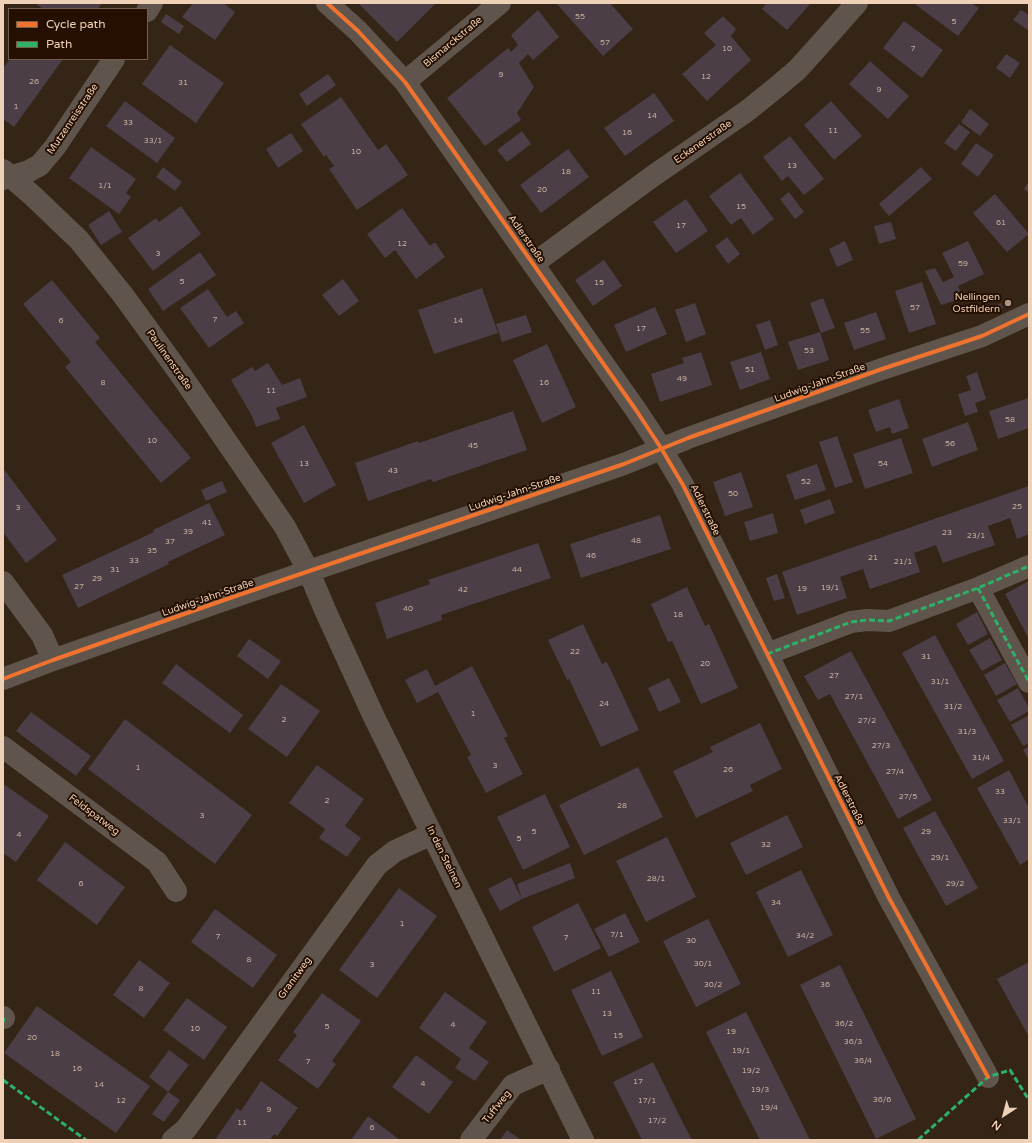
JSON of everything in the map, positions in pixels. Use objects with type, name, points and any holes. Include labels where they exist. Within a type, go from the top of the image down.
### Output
[{"type":"street","name":"Adlerstraße","points":[[327,3],[358,31],[405,82],[534,264],[661,448],[683,485],[889,898],[988,1077]]},
{"type":"street","name":"Bismarckstraße","points":[[405,82],[500,3]]},
{"type":"street","name":"Eckenerstraße","points":[[534,264],[762,98],[797,70],[857,3]]},
{"type":"street","name":"Mutzenreisstraße","points":[[6,175],[29,171],[40,165],[55,146],[113,60]]},
{"type":"street","name":"Paulinenstraße","points":[[6,175],[79,240],[124,295],[181,375],[285,527],[309,572]]},
{"type":"street","name":"Ludwig-Jahn-Straße","points":[[3,679],[53,660],[624,464],[661,448],[882,369],[982,336],[1029,314]]},
{"type":"street","points":[[767,654],[851,622],[867,620],[889,621],[978,588],[1029,566]]},
{"type":"street","name":"In den Steinen","points":[[309,572],[374,717],[583,1140]]},
{"type":"street","points":[[3,582],[42,635],[53,660]]},
{"type":"street","points":[[978,588],[1029,682]]},
{"type":"street","name":"Feldspatweg","points":[[3,746],[157,862],[176,891]]},
{"type":"street","name":"Granitweg","points":[[173,1140],[186,1130],[377,865],[395,851],[432,834]]},
{"type":"street","name":"Tuffweg","points":[[471,1140],[513,1085],[549,1069]]},
{"type":"building","points":[[35,3],[102,3],[99,8],[42,8]]},
{"type":"building","points":[[193,3],[223,3],[235,12],[215,40],[182,17]]},
{"type":"building","points":[[358,3],[436,3],[397,42]]},
{"type":"building","points":[[610,3],[633,29],[603,56],[557,4]]},
{"type":"building","points":[[767,3],[811,3],[787,30],[762,9]]},
{"type":"building","points":[[917,3],[971,3],[979,8],[958,36],[916,5]]},
{"type":"building","points":[[538,10],[559,37],[533,60],[528,54],[519,63],[534,87],[517,113],[521,120],[485,146],[447,98],[508,48],[511,52],[518,45],[511,35]]},
{"type":"building","points":[[1021,10],[1029,15],[1028,30],[1013,20]]},
{"type":"building","points":[[166,14],[184,26],[179,34],[161,22]]},
{"type":"building","points":[[723,16],[736,29],[731,36],[751,60],[707,101],[682,74],[716,45],[704,33]]},
{"type":"building","points":[[904,21],[943,50],[922,78],[883,48]]},
{"type":"building","points":[[170,45],[224,83],[196,123],[142,84]]},
{"type":"building","points":[[1006,54],[1020,63],[1010,78],[996,68]]},
{"type":"building","points":[[9,60],[62,60],[14,127],[3,119],[3,68]]},
{"type":"building","points":[[870,61],[909,96],[888,119],[849,84]]},
{"type":"building","points":[[328,74],[336,85],[307,106],[299,94]]},
{"type":"building","points":[[654,93],[674,121],[625,156],[604,128]]},
{"type":"building","points":[[341,97],[378,150],[386,144],[408,175],[357,210],[329,169],[334,166],[326,155],[324,157],[301,124]]},
{"type":"building","points":[[125,101],[175,138],[157,163],[106,126]]},
{"type":"building","points":[[831,101],[862,136],[834,160],[804,125]]},
{"type":"building","points":[[970,109],[989,124],[980,136],[961,122]]},
{"type":"building","points":[[959,124],[970,132],[956,151],[944,143]]},
{"type":"building","points":[[522,131],[531,144],[507,162],[497,150]]},
{"type":"building","points":[[291,133],[303,151],[278,168],[266,149]]},
{"type":"building","points":[[790,136],[824,179],[804,195],[788,176],[782,181],[763,157]]},
{"type":"building","points":[[976,143],[994,155],[978,177],[961,164]]},
{"type":"building","points":[[91,147],[136,179],[126,193],[131,197],[119,214],[69,178]]},
{"type":"building","points":[[568,149],[589,177],[541,213],[520,185]]},
{"type":"building","points":[[163,167],[182,182],[175,191],[156,177]]},
{"type":"building","points":[[921,167],[932,179],[889,216],[879,204]]},
{"type":"building","points":[[740,173],[774,219],[753,235],[741,218],[731,225],[709,196]]},
{"type":"building","points":[[1029,181],[1029,193],[1024,189]]},
{"type":"building","points":[[789,192],[804,212],[795,219],[780,199]]},
{"type":"building","points":[[995,194],[1029,234],[1007,252],[973,213]]},
{"type":"building","points":[[686,199],[708,231],[676,253],[653,222]]},
{"type":"building","points":[[181,206],[201,234],[153,271],[128,238],[156,218],[159,222]]},
{"type":"building","points":[[402,208],[430,246],[435,242],[445,257],[416,279],[395,250],[385,258],[367,234]]},
{"type":"building","points":[[109,211],[122,232],[101,245],[88,225]]},
{"type":"building","points":[[891,222],[896,239],[879,244],[874,226]]},
{"type":"building","points":[[727,237],[740,254],[728,264],[715,246]]},
{"type":"building","points":[[845,241],[853,260],[837,267],[829,249]]},
{"type":"building","points":[[968,241],[984,274],[958,286],[963,298],[941,305],[925,271],[935,268],[943,282],[954,277],[942,253]]},
{"type":"building","points":[[200,252],[216,275],[163,311],[148,289]]},
{"type":"building","points":[[604,260],[622,286],[593,306],[575,280]]},
{"type":"building","points":[[343,279],[359,301],[339,316],[322,295]]},
{"type":"building","points":[[52,280],[100,338],[95,342],[191,458],[161,483],[65,367],[71,362],[23,304]]},
{"type":"building","points":[[922,282],[936,324],[909,333],[895,291]]},
{"type":"building","points":[[482,288],[498,333],[434,354],[418,310]]},
{"type":"building","points":[[208,289],[227,317],[236,311],[244,323],[209,348],[180,308]]},
{"type":"building","points":[[823,298],[835,328],[821,333],[810,303]]},
{"type":"building","points":[[695,303],[706,334],[686,342],[675,310]]},
{"type":"building","points":[[1001,303],[1003,308],[990,315],[987,310]]},
{"type":"building","points":[[655,307],[667,334],[626,352],[614,325]]},
{"type":"building","points":[[876,312],[886,339],[854,350],[844,323]]},
{"type":"building","points":[[526,315],[532,332],[502,342],[496,324]]},
{"type":"building","points":[[770,320],[778,345],[765,350],[756,325]]},
{"type":"building","points":[[820,332],[829,360],[798,370],[788,342]]},
{"type":"building","points":[[547,344],[576,407],[542,423],[513,360]]},
{"type":"building","points":[[701,352],[712,385],[660,402],[651,374],[684,363],[682,358]]},
{"type":"building","points":[[761,352],[770,379],[740,390],[730,362]]},
{"type":"building","points":[[268,363],[282,385],[300,378],[307,397],[276,408],[280,419],[256,427],[252,416],[231,380],[252,367],[255,371]]},
{"type":"building","points":[[977,372],[986,399],[975,403],[978,412],[965,416],[958,394],[971,390],[966,376]]},
{"type":"building","points":[[1029,398],[1029,428],[998,439],[989,411]]},
{"type":"building","points":[[899,399],[909,428],[892,434],[890,427],[876,432],[868,410]]},
{"type":"building","points":[[513,411],[527,450],[433,482],[431,479],[368,501],[355,463],[418,441],[419,443]]},
{"type":"building","points":[[968,422],[978,450],[932,467],[922,439]]},
{"type":"building","points":[[304,425],[336,485],[304,503],[271,443]]},
{"type":"building","points":[[837,436],[853,482],[835,488],[819,442]]},
{"type":"building","points":[[901,438],[913,473],[865,489],[853,454]]},
{"type":"building","points":[[817,464],[826,490],[795,500],[786,475]]},
{"type":"building","points":[[3,468],[57,540],[26,563],[3,532]]},
{"type":"building","points":[[741,472],[753,507],[725,516],[713,482]]},
{"type":"building","points":[[222,481],[227,492],[206,501],[201,490]]},
{"type":"building","points":[[1029,486],[1029,534],[1017,539],[1010,518],[988,526],[995,545],[943,563],[936,545],[914,553],[920,572],[870,589],[863,569],[840,577],[847,598],[797,615],[782,572]]},
{"type":"building","points":[[830,499],[835,513],[805,524],[800,510]]},
{"type":"building","points":[[209,503],[225,535],[78,608],[62,575],[154,532],[153,530]]},
{"type":"building","points":[[773,513],[778,533],[750,541],[744,522]]},
{"type":"building","points":[[660,515],[671,549],[581,578],[570,544]]},
{"type":"building","points":[[538,543],[551,578],[441,615],[442,620],[387,639],[375,603],[430,584],[428,580]]},
{"type":"building","points":[[777,574],[785,598],[774,601],[766,578]]},
{"type":"building","points":[[1029,581],[1029,639],[1005,594]]},
{"type":"building","points":[[687,587],[705,626],[709,624],[738,688],[701,704],[672,641],[668,642],[651,604]]},
{"type":"building","points":[[977,612],[988,634],[968,645],[956,624]]},
{"type":"building","points":[[583,624],[602,664],[607,662],[639,730],[601,747],[569,679],[567,680],[548,640]]},
{"type":"building","points":[[935,635],[1004,761],[972,779],[902,653]]},
{"type":"building","points":[[990,638],[1002,660],[982,671],[969,650]]},
{"type":"building","points":[[249,639],[281,661],[268,679],[237,656]]},
{"type":"building","points":[[851,651],[932,800],[898,819],[830,694],[818,700],[804,676]]},
{"type":"building","points":[[1005,663],[1017,684],[996,696],[984,675]]},
{"type":"building","points":[[176,664],[243,715],[230,733],[162,683]]},
{"type":"building","points":[[472,666],[508,736],[504,738],[523,774],[486,793],[467,757],[471,755],[438,692],[417,703],[405,680],[427,669],[435,686]]},
{"type":"building","points":[[669,678],[681,702],[659,712],[648,688]]},
{"type":"building","points":[[281,684],[320,711],[287,757],[248,729]]},
{"type":"building","points":[[1018,688],[1029,708],[1029,711],[1010,722],[997,700]]},
{"type":"building","points":[[31,712],[91,756],[76,776],[16,731]]},
{"type":"building","points":[[1029,715],[1029,743],[1023,746],[1011,725]]},
{"type":"building","points":[[125,719],[252,815],[215,864],[88,769]]},
{"type":"building","points":[[760,723],[782,769],[750,785],[753,791],[696,818],[673,771],[713,752],[710,747]]},
{"type":"building","points":[[1029,746],[1029,760],[1023,750]]},
{"type":"building","points":[[317,765],[364,799],[345,826],[361,838],[347,857],[319,838],[325,829],[289,803]]},
{"type":"building","points":[[638,767],[663,817],[584,855],[559,805]]},
{"type":"building","points":[[1009,770],[1029,808],[1029,859],[1020,865],[977,788]]},
{"type":"building","points":[[5,785],[49,816],[16,862],[3,853],[3,788]]},
{"type":"building","points":[[545,794],[570,847],[523,870],[497,817]]},
{"type":"building","points":[[935,811],[978,888],[946,906],[903,828]]},
{"type":"building","points":[[787,815],[803,847],[746,875],[730,843]]},
{"type":"building","points":[[667,837],[696,897],[646,922],[616,861]]},
{"type":"building","points":[[65,842],[125,887],[97,925],[37,880]]},
{"type":"building","points":[[570,863],[575,878],[522,899],[517,884]]},
{"type":"building","points":[[801,870],[833,935],[788,957],[756,892]]},
{"type":"building","points":[[511,877],[522,899],[500,911],[488,889]]},
{"type":"building","points":[[399,888],[437,916],[377,998],[339,970]]},
{"type":"building","points":[[578,903],[601,948],[554,972],[532,927]]},
{"type":"building","points":[[215,909],[277,955],[253,988],[191,942]]},
{"type":"building","points":[[625,913],[640,942],[609,957],[594,929]]},
{"type":"building","points":[[708,919],[741,984],[696,1007],[663,941]]},
{"type":"building","points":[[139,960],[170,983],[144,1018],[113,995]]},
{"type":"building","points":[[1029,962],[1029,1037],[997,979]]},
{"type":"building","points":[[840,965],[916,1119],[876,1139],[800,985]]},
{"type":"building","points":[[611,971],[643,1037],[602,1056],[571,990]]},
{"type":"building","points":[[445,992],[487,1022],[469,1048],[489,1062],[475,1081],[455,1068],[461,1059],[419,1028]]},
{"type":"building","points":[[322,993],[361,1021],[332,1061],[336,1064],[318,1089],[278,1060],[297,1035],[293,1032]]},
{"type":"building","points":[[187,998],[227,1027],[204,1060],[163,1030]]},
{"type":"building","points":[[37,1006],[150,1086],[116,1133],[4,1053]]},
{"type":"building","points":[[746,1012],[810,1140],[760,1140],[744,1109],[706,1032]]},
{"type":"building","points":[[169,1050],[189,1065],[168,1092],[149,1077]]},
{"type":"building","points":[[416,1055],[453,1082],[429,1114],[392,1087]]},
{"type":"building","points":[[653,1062],[692,1140],[642,1140],[613,1082]]},
{"type":"building","points":[[261,1081],[298,1108],[277,1136],[274,1134],[270,1140],[215,1140],[237,1108],[241,1111]]},
{"type":"building","points":[[168,1092],[180,1100],[164,1122],[152,1114]]},
{"type":"building","points":[[368,1116],[400,1140],[351,1140]]},
{"type":"building","points":[[507,1130],[521,1140],[500,1140]]},
{"type":"marked path","points":[[767,654],[851,622],[867,620],[889,621],[978,588],[1029,566]]},
{"type":"marked path","points":[[978,588],[1029,682]]},
{"type":"marked path","points":[[3,1022],[4,1018]]},
{"type":"marked path","points":[[918,1140],[988,1077],[1010,1070],[1029,1100]]},
{"type":"marked path","points":[[3,1080],[86,1140]]},
{"type":"cycle path","points":[[327,3],[358,31],[405,82],[636,410],[661,448],[683,485],[889,898],[988,1077]]},
{"type":"cycle path","points":[[3,679],[227,599],[624,464],[688,438],[882,369],[982,336],[1029,314]]},
{"type":"place","name":"Nellingen Ostfildern","points":[[1008,303]]}]
